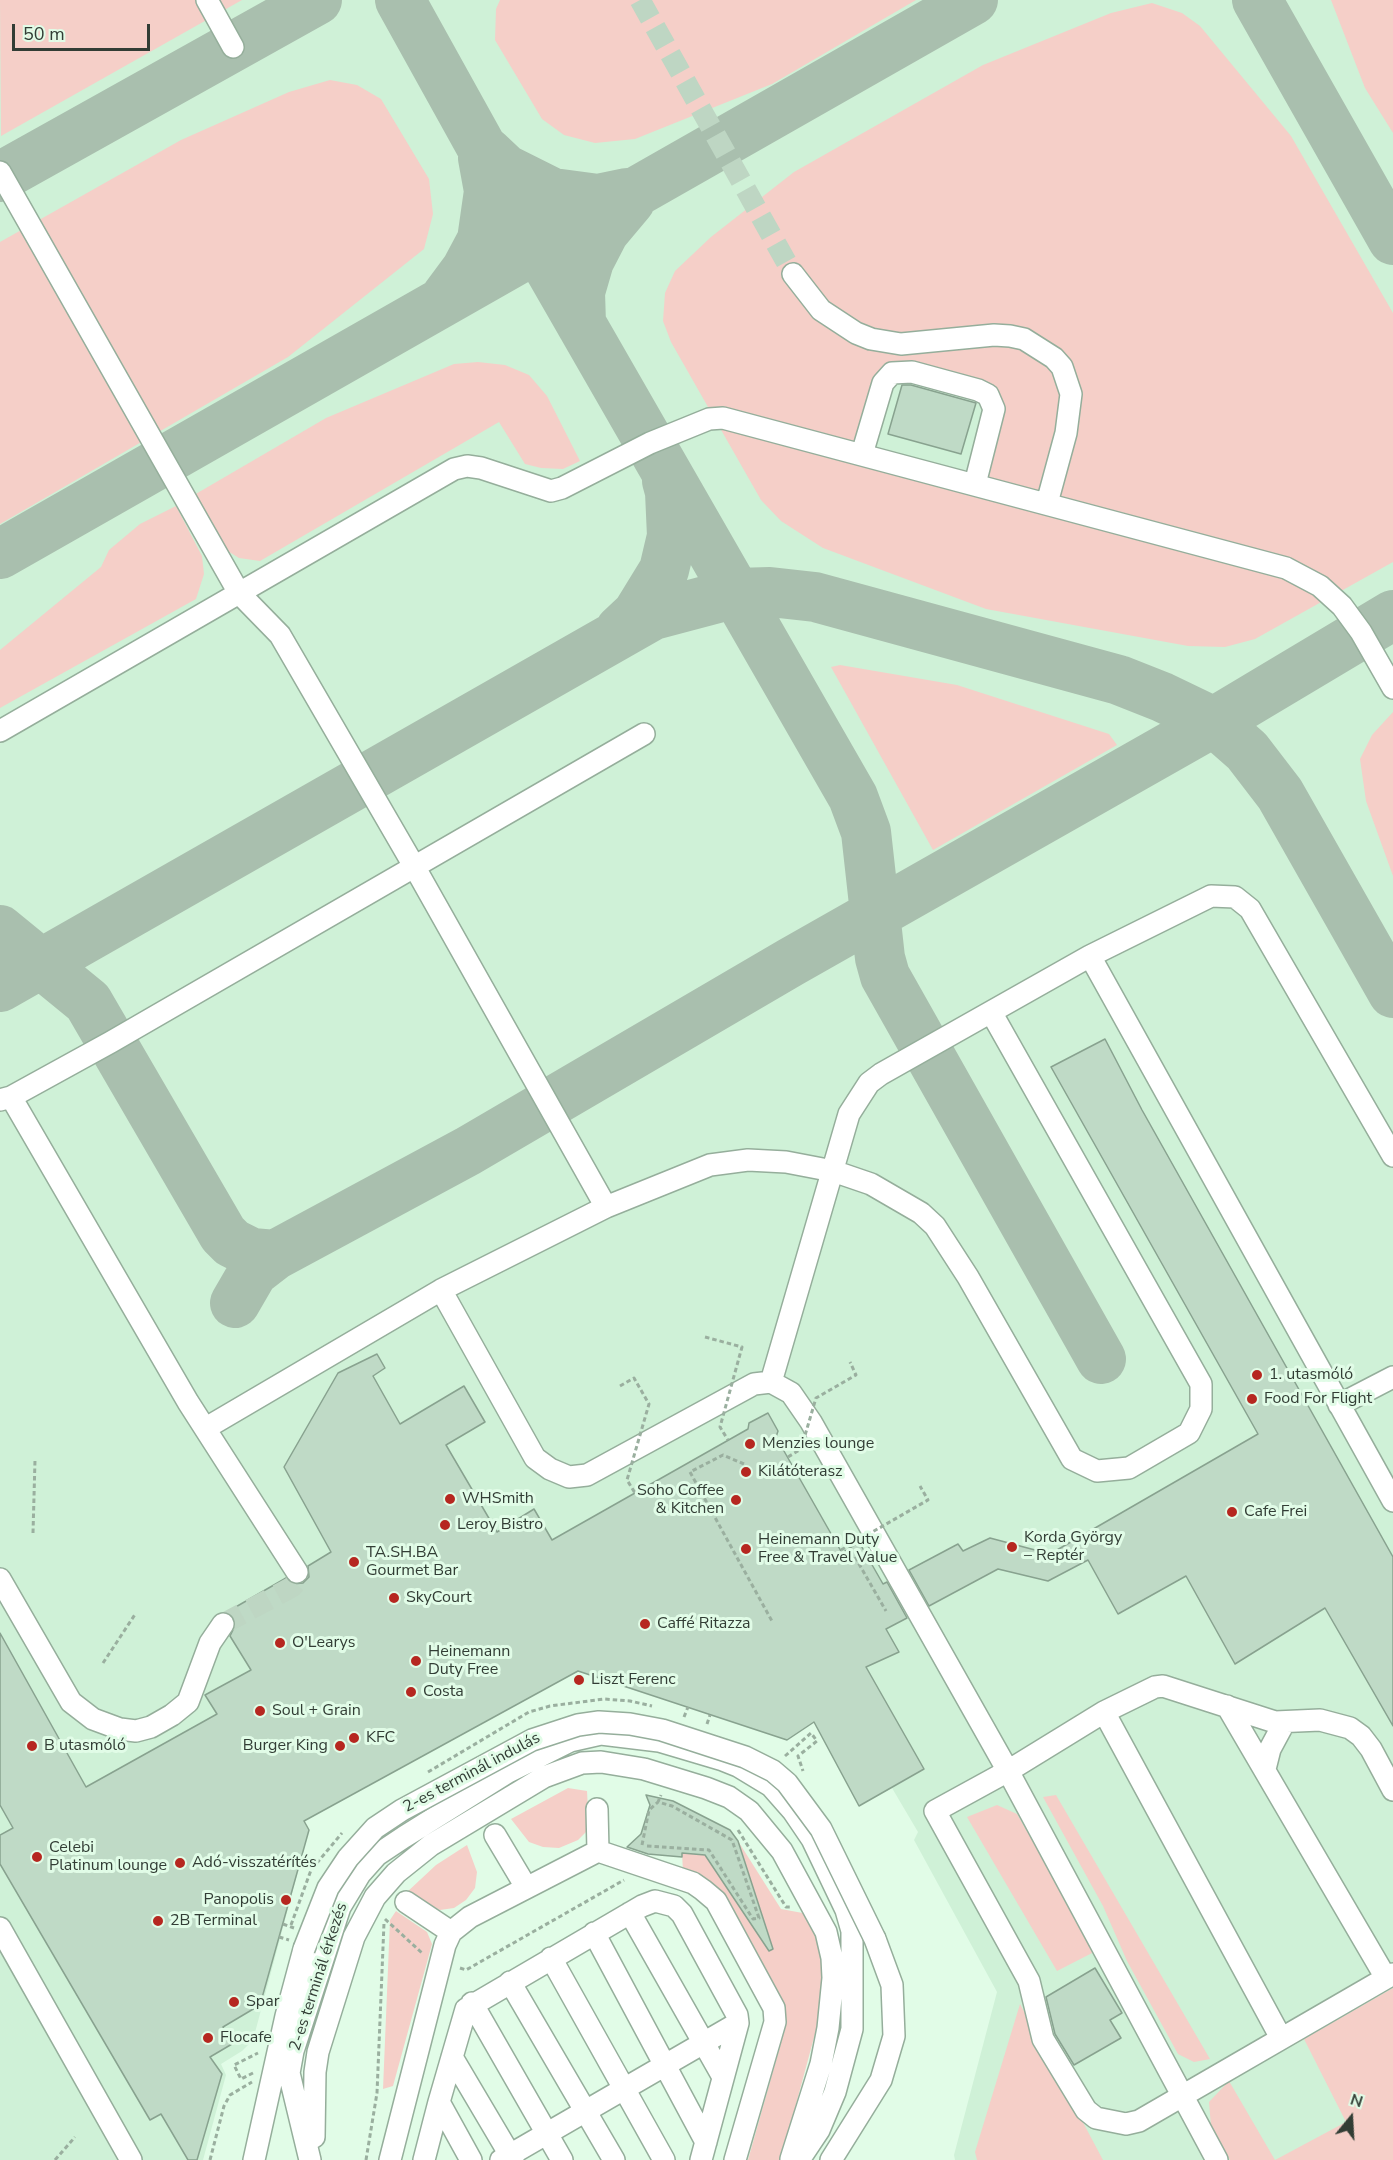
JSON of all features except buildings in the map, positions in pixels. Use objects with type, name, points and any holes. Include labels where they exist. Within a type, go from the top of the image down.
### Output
[{"type":"street","points":[[207,0],[233,47]]},
{"type":"street","points":[[0,172],[239,593],[280,635],[414,866],[606,1208]]},
{"type":"street","points":[[793,274],[821,310],[856,333],[871,339],[901,344],[994,335],[1010,336],[1024,339],[1054,358],[1062,367],[1071,394],[1066,433],[1047,503]]},
{"type":"street","points":[[862,454],[883,383],[892,373],[912,372],[978,390],[988,395],[994,409],[975,484]]},
{"type":"street","points":[[0,732],[454,470],[467,466],[481,468],[551,490],[562,488],[650,443],[709,419],[723,417],[1286,568],[1307,578],[1332,596],[1350,617],[1393,688]]},
{"type":"street","points":[[297,1572],[188,1402],[5,1099],[644,734]]},
{"type":"street","points":[[771,1382],[849,1114],[869,1083],[1090,956],[1211,896],[1227,895],[1243,902],[1260,925],[1393,1156]]},
{"type":"street","points":[[1090,956],[1393,1501]]},
{"type":"street","points":[[206,1428],[441,1290],[606,1208],[710,1166],[748,1160],[786,1162],[833,1170],[890,1194],[921,1213],[935,1226],[968,1277],[1072,1459],[1097,1471],[1129,1468],[1189,1433],[1202,1409],[1203,1396],[1197,1374],[991,1012]]},
{"type":"street","points":[[441,1290],[535,1458],[550,1469],[569,1477],[587,1475],[754,1384],[771,1382],[791,1394],[811,1422],[1008,1772],[1217,2160]]},
{"type":"street","points":[[1339,1406],[1393,1377]]},
{"type":"street","points":[[0,1580],[71,1702],[93,1719],[120,1730],[136,1731],[151,1726],[172,1715],[188,1702],[210,1643],[223,1624]]},
{"type":"street","points":[[1227,1706],[1390,1976],[1139,2121],[1126,2124],[1096,2118],[1086,2110],[1043,2039],[1029,1981],[935,1811],[1008,1772],[1104,1712],[1155,1687],[1163,1686],[1227,1706],[1258,1718],[1284,1723],[1320,1720],[1350,1728],[1361,1736],[1371,1749],[1393,1790]]},
{"type":"street","points":[[1104,1712],[1281,2038]]},
{"type":"street","points":[[1265,1769],[1274,1740],[1284,1723]]},
{"type":"street","name":"2-es terminál indulás","points":[[254,2160],[265,2083],[310,1933],[328,1888],[357,1846],[375,1828],[402,1810],[532,1740],[578,1725],[630,1724],[662,1730],[745,1757],[773,1771],[787,1783],[821,1829],[875,1939],[892,1985],[894,2037],[881,2080],[831,2160]]},
{"type":"street","name":"2-es terminál érkezés","points":[[312,2160],[290,2073],[293,2051],[332,1929],[340,1907],[354,1882],[377,1855],[450,1806],[508,1772],[570,1741],[601,1734],[659,1741],[723,1760],[738,1766],[771,1786],[793,1811],[812,1839],[846,1910],[852,1930],[852,2029],[835,2092],[819,2130],[799,2160]]},
{"type":"street","name":"2-es terminál érkezés","points":[[312,2160],[315,2072],[318,2052],[354,1937],[375,1897],[396,1873],[431,1845],[544,1777],[582,1763],[602,1762],[644,1769],[706,1788],[729,1797],[749,1811],[782,1851],[826,1932],[832,1958],[833,1978],[828,2028],[821,2064],[791,2160]]},
{"type":"street","points":[[597,1809],[598,1851]]},
{"type":"street","points":[[495,1835],[526,1887]]},
{"type":"street","points":[[390,2160],[440,1963],[452,1932],[470,1917],[598,1851],[640,1854],[693,1883],[716,1901],[774,2008],[775,2022],[735,2160]]},
{"type":"street","points":[[424,2160],[464,2014],[472,2003],[630,1913],[656,1901],[674,1906],[682,1914],[735,2007],[738,2023],[704,2151]]},
{"type":"street","points":[[406,1902],[452,1932]]},
{"type":"street","points":[[630,1913],[723,2077]]},
{"type":"street","points":[[0,1928],[131,2160]]},
{"type":"street","points":[[594,1933],[665,2065],[704,2151]]},
{"type":"street","points":[[551,1958],[626,2088],[664,2160]]},
{"type":"street","points":[[510,1982],[587,2110],[614,2160]]},
{"type":"street","points":[[472,2003],[562,2160]]},
{"type":"street","points":[[452,2057],[508,2158],[547,2133],[738,2023]]},
{"type":"street","points":[[439,2102],[471,2160]]},
{"type":"path","points":[[705,1337],[742,1347],[720,1427],[728,1440]]},
{"type":"path","points":[[788,1457],[801,1449],[816,1398],[856,1375],[849,1362]]},
{"type":"path","points":[[620,1386],[634,1378],[649,1404],[627,1480],[635,1493]]},
{"type":"path","points":[[744,1464],[723,1455],[690,1472],[773,1623]]},
{"type":"path","points":[[33,1533],[35,1460]]},
{"type":"path","points":[[841,1550],[928,1500],[920,1485]]},
{"type":"path","points":[[855,1557],[886,1611]]},
{"type":"path","points":[[103,1663],[136,1612]]},
{"type":"path","points":[[791,1749],[812,1733],[817,1741],[798,1756],[803,1771]]},
{"type":"path","points":[[366,2160],[377,2093],[386,1933],[383,1918],[419,1948],[426,1960],[466,1970],[640,1871],[640,1854],[649,1810],[658,1802],[661,1793],[673,1796]]},
{"type":"path","points":[[640,1854],[709,1850],[753,1919],[759,1918],[732,1840],[672,1806],[658,1802]]},
{"type":"path","points":[[735,1826],[786,1907],[797,1907]]},
{"type":"path","points":[[261,2060],[262,2050]]},
{"type":"path","points":[[250,2057],[234,2065],[241,2079],[255,2072]]},
{"type":"path","points":[[210,2160],[221,2115],[230,2095],[265,2083]]},
{"type":"path","points":[[55,2160],[75,2137]]},
{"type":"shaded area","points":[[0,0],[1393,0],[1393,2160],[955,2160],[954,2155],[997,1992],[914,1840],[918,1832],[892,1788],[859,1806],[814,1722],[688,1707],[578,1671],[304,1821],[309,1830],[253,2040],[242,2051],[221,2064],[226,2075],[203,2160],[0,2160]]},
{"type":"shaded area","points":[[0,0],[242,0],[1,136]]},
{"type":"shaded area","points":[[500,0],[916,0],[772,84],[635,139],[595,143],[564,135],[542,119],[495,40],[496,9]]},
{"type":"shaded area","points":[[1331,0],[1393,0],[1393,133],[1365,88]]},
{"type":"shaded area","points":[[1152,3],[1182,13],[1200,26],[1291,136],[1393,313],[1393,562],[1255,639],[1225,647],[1188,646],[986,609],[823,548],[781,521],[761,500],[671,342],[663,321],[665,293],[675,271],[711,237],[794,172],[983,65],[1111,13]],"holes":[[[882,372],[1000,407],[982,486],[853,452]]]},
{"type":"shaded area","points":[[330,80],[357,85],[381,99],[429,179],[433,214],[424,249],[288,357],[0,524],[0,242],[181,140],[289,92]]},
{"type":"shaded area","points":[[478,362],[505,365],[529,375],[547,396],[580,461],[563,469],[541,468],[525,464],[499,422],[260,561],[239,558],[223,548],[194,495],[326,418],[454,364]]},
{"type":"shaded area","points":[[176,506],[202,556],[204,574],[196,599],[0,708],[0,650],[101,567],[109,550],[140,524]]},
{"type":"shaded area","points":[[840,665],[957,685],[1109,734],[1117,745],[933,850],[831,667]]},
{"type":"shaded area","points":[[1393,712],[1393,876],[1366,801],[1360,759],[1372,735]]},
{"type":"shaded area","points":[[568,1788],[587,1791],[589,1829],[578,1840],[559,1848],[543,1847],[529,1842],[511,1819]]},
{"type":"shaded area","points":[[1056,1795],[1210,2059],[1194,2062],[1178,2054],[1127,1961],[1103,1906],[1043,1797]]},
{"type":"shaded area","points":[[997,1805],[1017,1814],[1096,1951],[1057,1971],[967,1817]]},
{"type":"shaded area","points":[[738,1841],[781,1909],[808,1914],[824,1946],[823,2004],[781,2160],[748,2160],[786,2025],[740,1934],[683,1872],[682,1853],[705,1855]]},
{"type":"shaded area","points":[[467,1845],[477,1872],[475,1888],[466,1900],[454,1908],[440,1910],[406,1893],[436,1865]]},
{"type":"shaded area","points":[[396,1911],[427,1932],[432,1944],[393,2086],[383,2089],[390,1920]]},
{"type":"shaded area","points":[[1393,1988],[1393,2160],[1275,2160],[1346,2122],[1304,2039]]},
{"type":"shaded area","points":[[1020,2004],[1103,2160],[977,2160],[975,2152]]},
{"type":"shaded area","points":[[1229,2081],[1275,2160],[1230,2160],[1211,2126],[1209,2102]]},
{"type":"taxiway","points":[[0,177],[317,0]]},
{"type":"taxiway","points":[[400,0],[537,247],[853,797],[866,832],[880,958],[885,976],[1101,1359]]},
{"type":"taxiway","points":[[0,554],[973,0]]},
{"type":"taxiway","points":[[1257,0],[1393,240]]},
{"type":"taxiway","points":[[488,153],[505,169],[553,193],[598,199],[627,193]]},
{"type":"taxiway","points":[[446,297],[466,270],[482,240],[489,191],[483,158]]},
{"type":"taxiway","points":[[581,324],[580,292],[589,261],[604,232],[630,201]]},
{"type":"taxiway","points":[[620,630],[637,614],[664,570],[672,536],[670,492],[667,481]]},
{"type":"taxiway","points":[[0,987],[653,615],[736,593],[770,592],[815,597],[1119,680],[1162,697],[1214,722],[1247,751],[1280,794],[1393,993]]},
{"type":"taxiway","points":[[235,1303],[253,1272],[275,1255],[468,1151],[791,962],[1214,722],[1393,615]]},
{"type":"taxiway","points":[[0,930],[88,1002],[223,1234],[232,1243],[252,1253],[275,1255]]},
{"type":"tunnel","points":[[640,0],[793,274]]},
{"type":"tunnel","points":[[223,1624],[292,1587],[297,1581],[297,1572]]},
{"type":"place","name":"1. utasmóló","points":[[1257,1375]]},
{"type":"place","name":"Food For Flight","points":[[1252,1399]]},
{"type":"place","name":"Menzies lounge","points":[[750,1444]]},
{"type":"place","name":"Kilátóterasz","points":[[746,1472]]},
{"type":"place","name":"WHSmith","points":[[450,1499]]},
{"type":"place","name":"Soho Coffee & Kitchen","points":[[736,1500]]},
{"type":"place","name":"Cafe Frei","points":[[1232,1512]]},
{"type":"place","name":"Leroy Bistro","points":[[445,1525]]},
{"type":"place","name":"Korda György – Reptér","points":[[1012,1547]]},
{"type":"place","name":"Heinemann Duty Free & Travel Value","points":[[746,1549]]},
{"type":"place","name":"TA.SH.BA Gourmet Bar","points":[[354,1562]]},
{"type":"place","name":"SkyCourt","points":[[394,1598]]},
{"type":"place","name":"Caffé Ritazza","points":[[645,1624]]},
{"type":"place","name":"O'Learys","points":[[280,1643]]},
{"type":"place","name":"Heinemann Duty Free","points":[[416,1661]]},
{"type":"place","name":"Liszt Ferenc","points":[[579,1680]]},
{"type":"place","name":"Costa","points":[[411,1692]]},
{"type":"place","name":"Soul + Grain","points":[[260,1711]]},
{"type":"place","name":"KFC","points":[[354,1738]]},
{"type":"place","name":"B utasmóló","points":[[32,1746]]},
{"type":"place","name":"Burger King","points":[[340,1746]]},
{"type":"place","name":"Celebi Platinum lounge","points":[[37,1857]]},
{"type":"place","name":"Adó-visszatérítés","points":[[180,1863]]},
{"type":"place","name":"Panopolis","points":[[286,1900]]},
{"type":"place","name":"2B Terminal","points":[[158,1921]]},
{"type":"place","name":"Spar","points":[[234,2002]]},
{"type":"place","name":"Flocafe","points":[[208,2038]]}]
